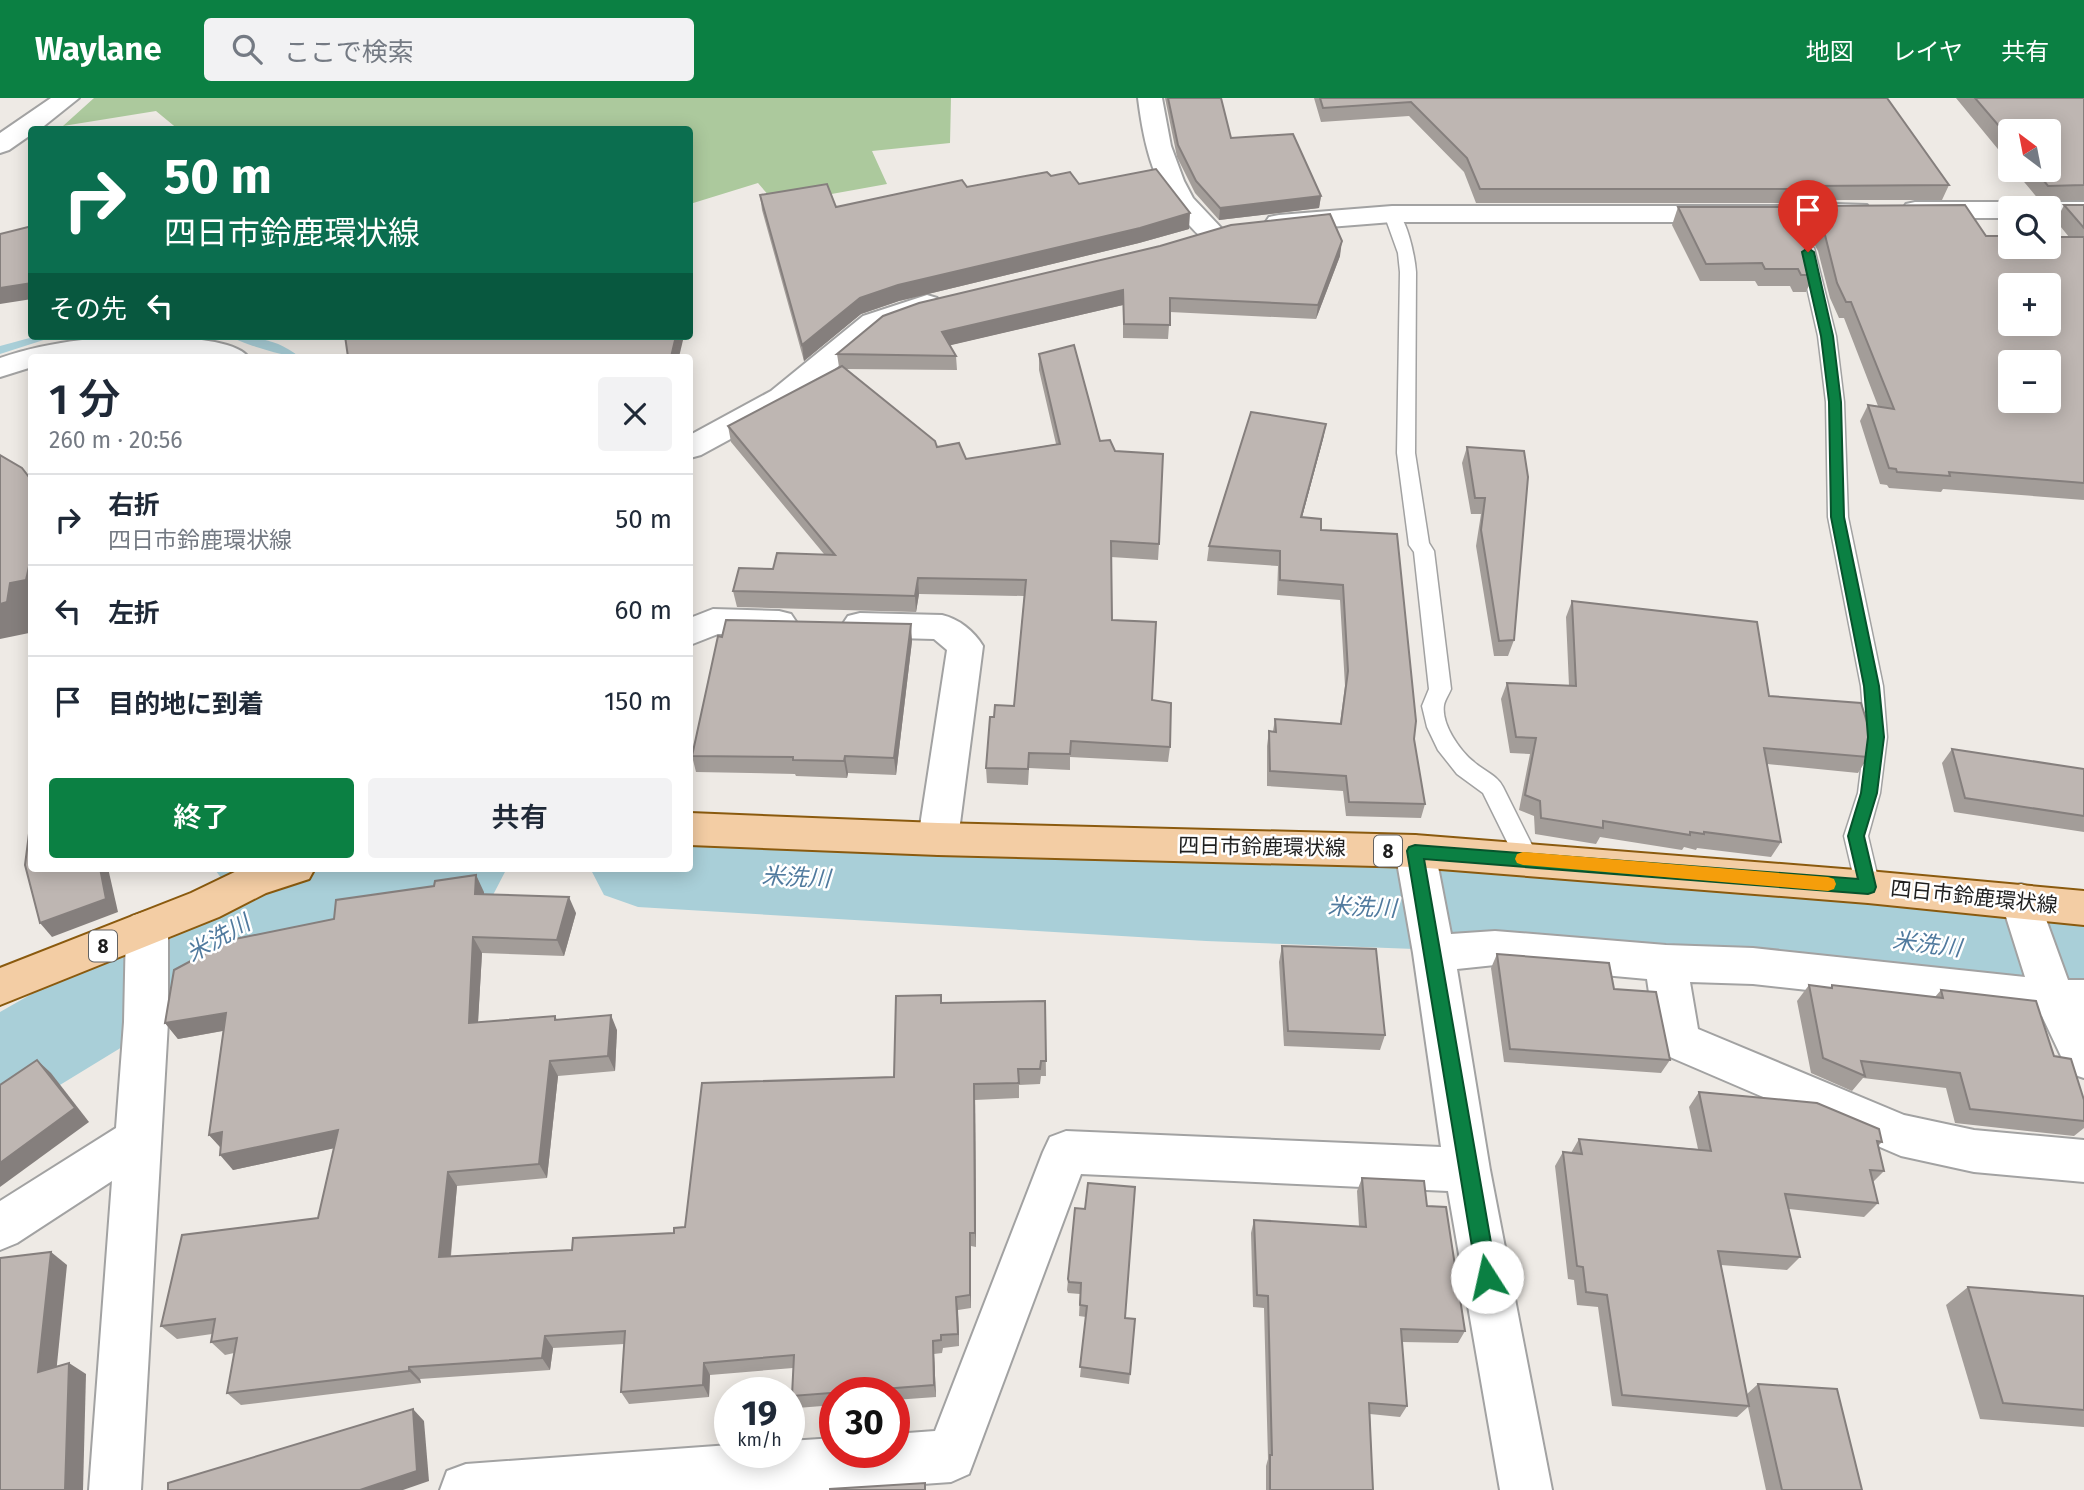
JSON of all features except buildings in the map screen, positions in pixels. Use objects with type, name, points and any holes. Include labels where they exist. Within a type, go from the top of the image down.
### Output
[{"type":"main road","name":"四日市鈴鹿環状線","points":[[693,829],[1417,861],[1527,859],[1868,887],[2023,906],[2084,908]]},
{"type":"main road","name":"8","points":[[0,987],[205,905],[270,873]]},
{"type":"street","points":[[0,145],[67,98]]},
{"type":"street","points":[[1150,98],[1153,125],[1177,194],[1234,229]]},
{"type":"street","points":[[1178,243],[1234,229],[1343,216],[1392,214],[1787,214],[1804,211],[1998,210]]},
{"type":"street","points":[[2061,210],[2084,210]]},
{"type":"street","points":[[693,446],[782,398],[873,322],[909,309],[960,297]]},
{"type":"street","points":[[45,354],[98,347],[158,346],[195,348],[220,354]]},
{"type":"street","points":[[0,368],[28,358]]},
{"type":"street","points":[[693,631],[713,621],[942,628],[965,646],[938,839]]},
{"type":"street","points":[[1417,861],[1467,1170],[1526,1490]]},
{"type":"street","points":[[2023,906],[2062,996],[2069,1024],[2084,1059]]},
{"type":"street","points":[[115,1490],[146,1022],[147,928]]},
{"type":"street","points":[[1433,949],[1495,948],[1666,963],[1753,966],[2062,996]]},
{"type":"street","points":[[1666,963],[1678,1041],[1901,1135],[1974,1151],[2084,1161]]},
{"type":"street","points":[[0,1227],[138,1139]]},
{"type":"street","points":[[466,1490],[951,1456],[1066,1152],[1467,1170]]},
{"type":"lane","points":[[1392,214],[1406,253],[1408,272],[1406,453],[1419,545],[1424,551],[1440,689],[1433,706],[1438,727],[1449,750],[1465,768],[1492,787],[1527,859]]},
{"type":"lane","points":[[1787,214],[1808,252],[1827,336],[1835,402],[1838,517],[1872,686],[1876,737],[1869,793],[1856,836],[1868,887]]},
{"type":"green space","points":[[94,98],[951,98],[950,143],[872,151],[887,184],[776,204],[758,183],[693,203],[693,126],[174,126],[156,111],[63,126]]},
{"type":"waterway","points":[[0,350],[36,340]]},
{"type":"waterway","points":[[250,340],[287,354]]},
{"type":"waterway","name":"米洗川","points":[[693,871],[1206,901],[1705,919],[2084,962]]},
{"type":"waterway","points":[[225,872],[256,915]]},
{"type":"waterway","name":"米洗川","points":[[0,1066],[256,915],[333,891],[424,872]]},
{"type":"slow traffic","points":[[1523,859],[1828,884]]},
{"type":"route","points":[[1487,1277],[1415,851],[1868,887],[1856,836],[1869,793],[1876,737],[1872,686],[1838,517],[1835,402],[1827,336],[1808,252]]}]
